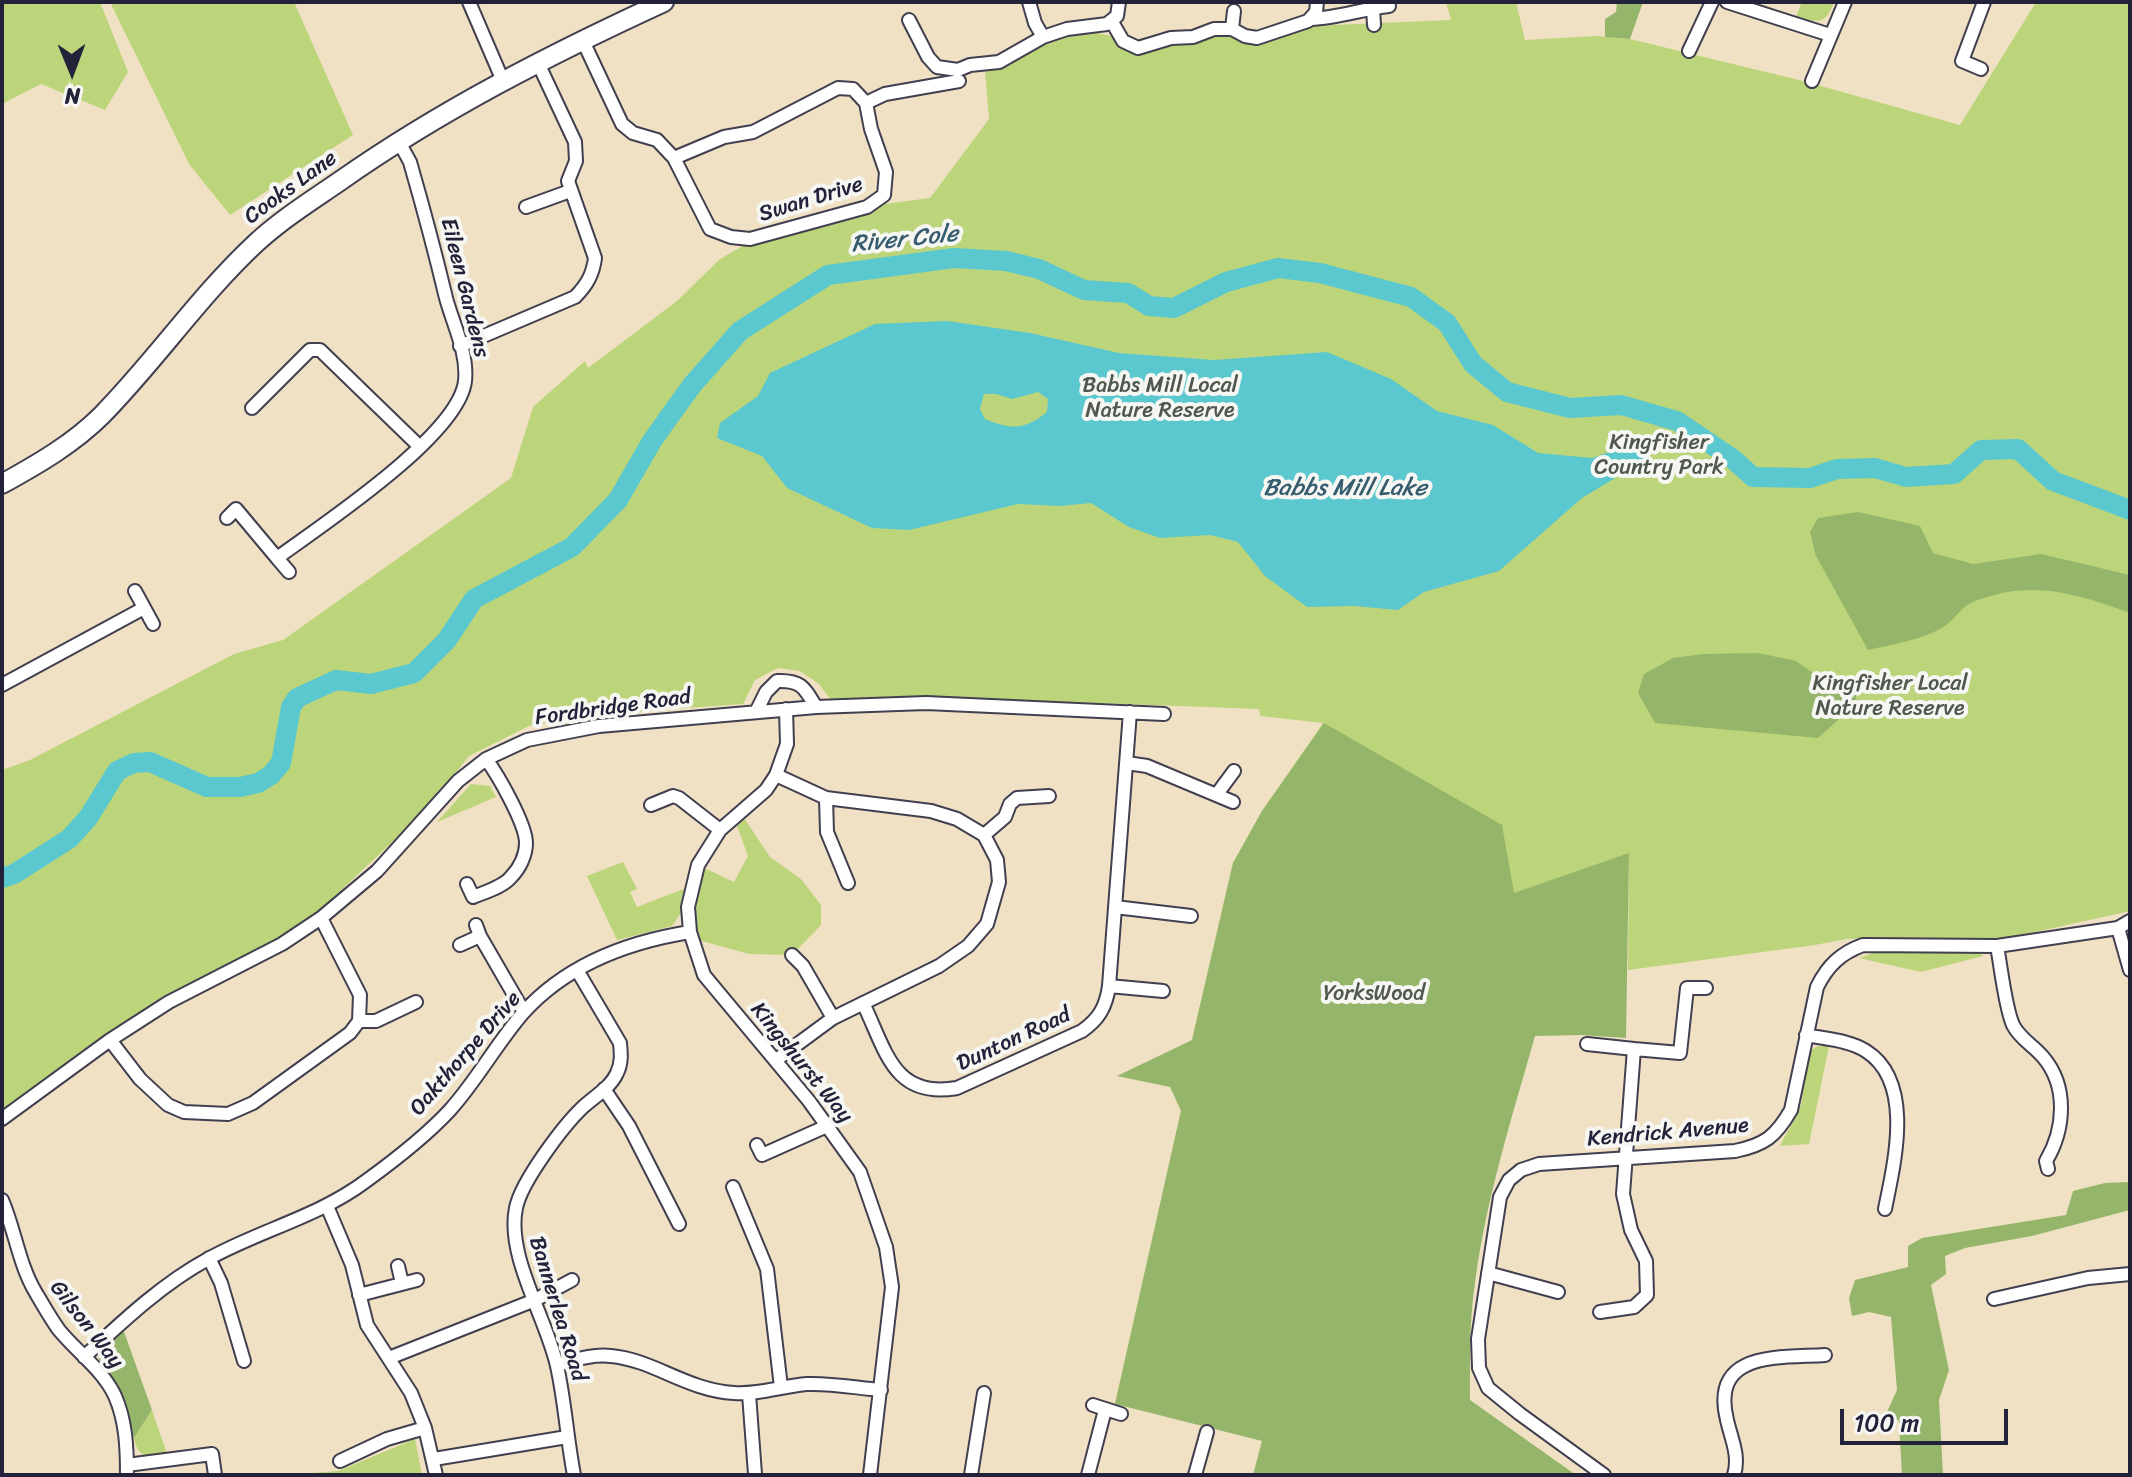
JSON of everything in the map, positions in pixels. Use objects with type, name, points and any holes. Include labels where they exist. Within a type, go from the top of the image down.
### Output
[{"type":"street","points":[[469,2],[503,81]]},
{"type":"street","points":[[1029,2],[1043,37]]},
{"type":"street","points":[[909,20],[925,33],[928,57],[937,67],[958,70],[970,65],[999,62],[1043,37],[1067,29],[1112,22],[1117,16],[1119,2]]},
{"type":"street","points":[[1311,19],[1317,2]]},
{"type":"street","points":[[1689,51],[1712,2]]},
{"type":"street","points":[[1727,2],[1830,35]]},
{"type":"street","points":[[1812,81],[1845,2]]},
{"type":"street","points":[[1981,69],[1962,61],[1984,2]]},
{"type":"street","name":"Cooks Lane","points":[[2,484],[65,446],[101,415],[222,277],[257,242],[398,140],[503,81],[658,3]]},
{"type":"street","points":[[1112,22],[1123,41],[1138,48],[1171,38],[1193,37],[1214,29],[1232,29],[1257,38],[1311,19],[1341,17],[1359,9],[1389,6]]},
{"type":"street","points":[[1373,7],[1374,25]]},
{"type":"street","points":[[1232,29],[1234,11]]},
{"type":"street","name":"Swan Drive","points":[[583,41],[622,124],[633,133],[657,140],[674,158],[710,229],[742,239],[867,207],[884,195],[886,172],[871,129],[866,103]]},
{"type":"street","points":[[460,346],[575,297],[585,287],[593,270],[595,258],[568,181],[576,161],[575,142],[538,63]]},
{"type":"street","points":[[674,158],[724,137],[753,132],[838,88],[853,89],[866,103],[885,94],[959,81]]},
{"type":"street","name":"Eileen Gardens","points":[[277,558],[401,465],[454,408],[461,395],[465,380],[460,346],[410,162],[398,140]]},
{"type":"street","points":[[526,207],[570,191]]},
{"type":"street","points":[[884,195],[897,200]]},
{"type":"street","points":[[252,408],[310,350],[320,350],[419,446]]},
{"type":"street","points":[[227,518],[236,509],[289,572]]},
{"type":"street","points":[[135,591],[153,624]]},
{"type":"street","points":[[2,685],[144,608]]},
{"type":"street","points":[[757,710],[766,692],[777,681],[794,680],[805,689],[816,707]]},
{"type":"street","name":"Fordbridge Road","points":[[2,1119],[110,1040],[169,1002],[282,944],[321,918],[377,871],[458,781],[486,759],[539,737],[599,726],[816,707],[926,703],[1164,714]]},
{"type":"street","name":"Kingshurst Way","points":[[786,709],[787,744],[776,775],[766,790],[720,830],[698,865],[688,907],[690,932],[704,975],[776,1060],[860,1172],[890,1264],[892,1287],[870,1475]]},
{"type":"street","name":"Dunton Road","points":[[863,1003],[896,1072],[915,1086],[936,1092],[957,1088],[1082,1031],[1095,1022],[1106,1005],[1109,986],[1130,712]]},
{"type":"street","points":[[467,884],[473,897],[509,880],[523,859],[525,849],[524,832],[486,759]]},
{"type":"street","points":[[1127,763],[1147,766],[1233,802]]},
{"type":"street","points":[[1217,794],[1234,771]]},
{"type":"street","points":[[776,775],[826,798],[931,811],[957,819],[984,835],[997,860],[999,882],[987,924],[968,946],[939,966],[833,1018],[776,1060]]},
{"type":"street","points":[[651,805],[673,796],[679,798],[720,830]]},
{"type":"street","points":[[984,835],[1005,817],[1010,804],[1017,798],[1049,796]]},
{"type":"street","points":[[826,798],[827,832],[848,883]]},
{"type":"street","points":[[1115,907],[1191,916]]},
{"type":"street","points":[[110,1040],[140,1079],[168,1105],[184,1112],[228,1114],[253,1103],[350,1033],[359,1021],[360,995],[321,918]]},
{"type":"street","points":[[2124,924],[2130,970]]},
{"type":"street","name":"Kendrick Avenue","points":[[1604,1475],[1488,1388],[1479,1368],[1478,1339],[1500,1197],[1509,1180],[1521,1170],[1539,1164],[1735,1151],[1759,1146],[1782,1125],[1791,1110],[1817,987],[1824,971],[1844,951],[1863,945],[1997,946],[2124,924]]},
{"type":"street","points":[[460,945],[478,931],[524,1012]]},
{"type":"street","name":"Oakthorpe Drive","points":[[84,1357],[167,1285],[209,1258],[327,1206],[365,1182],[449,1110],[524,1012],[577,970],[601,956],[648,939],[690,932]]},
{"type":"street","points":[[1997,946],[2013,1024],[2056,1075],[2063,1111],[2053,1149],[2046,1161],[2048,1169]]},
{"type":"street","points":[[792,955],[803,966],[833,1018]]},
{"type":"street","points":[[577,970],[620,1043],[619,1070],[604,1089],[629,1126],[679,1224]]},
{"type":"street","points":[[1109,986],[1163,991]]},
{"type":"street","points":[[1587,1044],[1680,1053],[1687,988],[1706,988]]},
{"type":"street","points":[[359,1021],[376,1021],[416,1002]]},
{"type":"street","points":[[1806,1035],[1865,1050],[1888,1080],[1893,1092],[1898,1138],[1885,1209]]},
{"type":"street","points":[[1600,1312],[1634,1307],[1647,1295],[1646,1261],[1631,1230],[1623,1194],[1634,1049]]},
{"type":"street","name":"Bannerlea Road","points":[[574,1475],[557,1365],[513,1238],[516,1205],[526,1183],[560,1133],[580,1109],[604,1089]]},
{"type":"street","points":[[757,1145],[762,1155],[827,1126]]},
{"type":"street","points":[[733,1187],[767,1269],[781,1387]]},
{"type":"street","name":"Gilson Way","points":[[2,1200],[9,1240],[36,1295],[59,1329],[114,1394],[122,1418],[127,1470]]},
{"type":"street","points":[[327,1206],[352,1265],[367,1325],[411,1393],[425,1428],[436,1475]]},
{"type":"street","points":[[209,1258],[221,1283],[244,1361]]},
{"type":"street","points":[[398,1266],[402,1283]]},
{"type":"street","points":[[1488,1273],[1558,1292]]},
{"type":"street","points":[[1994,1299],[2088,1278],[2130,1274]]},
{"type":"street","points":[[359,1295],[417,1280]]},
{"type":"street","points":[[389,1358],[535,1300],[572,1280]]},
{"type":"street","points":[[1734,1475],[1734,1446],[1726,1416],[1725,1392],[1729,1379],[1742,1366],[1765,1357],[1825,1355]]},
{"type":"street","points":[[557,1365],[591,1356],[612,1356],[638,1362],[706,1390],[749,1394],[811,1384],[881,1390]]},
{"type":"street","points":[[971,1475],[984,1393]]},
{"type":"street","points":[[749,1394],[755,1474]]},
{"type":"street","points":[[1088,1475],[1099,1408],[1121,1414]]},
{"type":"street","points":[[340,1461],[387,1439],[425,1428]]},
{"type":"street","points":[[1195,1475],[1207,1432]]},
{"type":"street","points":[[434,1459],[567,1437]]},
{"type":"street","points":[[127,1470],[212,1454],[215,1475]]},
{"type":"green space","points":[[2,2],[100,2],[128,72],[105,110],[41,84],[2,104]]},
{"type":"green space","points":[[110,2],[294,2],[353,135],[230,215],[189,164]]},
{"type":"green space","name":"Kingfisher Country Park","points":[[1446,2],[1516,2],[1525,40],[1597,36],[1630,39],[1803,81],[1960,125],[2036,2],[2130,2],[2130,911],[2008,938],[1846,939],[1628,970],[1629,854],[1320,1433],[1215,1421],[1115,1404],[1233,863],[1262,811],[1323,723],[1260,716],[1259,709],[908,696],[830,699],[819,684],[800,671],[778,668],[755,680],[743,704],[657,710],[531,725],[469,756],[423,813],[318,912],[280,939],[162,997],[2,1111],[2,770],[30,760],[234,654],[283,640],[511,478],[533,407],[585,361],[588,368],[677,301],[720,259],[743,246],[885,204],[930,198],[989,119],[985,70],[1002,66],[1052,39],[1080,30],[1112,36],[1125,49],[1138,52],[1169,43],[1184,44],[1219,33],[1255,41],[1310,26],[1451,20]]},
{"type":"green space","points":[[1617,2],[1643,2],[1630,39],[1605,37],[1605,19],[1616,12]]},
{"type":"green space","points":[[1802,2],[1834,2],[1827,15],[1816,21],[1795,19]]},
{"type":"green space","points":[[1858,512],[1920,526],[1933,553],[1973,564],[2041,554],[2130,575],[2130,613],[2052,591],[2014,591],[1969,604],[1945,626],[1928,635],[1868,650],[1816,556],[1810,532],[1818,518]]},
{"type":"green space","points":[[1758,653],[1796,661],[1816,675],[1854,679],[1857,703],[1818,738],[1655,723],[1638,693],[1644,674],[1673,658]]},
{"type":"green space","name":"YorksWood","points":[[1324,723],[1502,825],[1514,893],[1629,853],[1626,1038],[1535,1036],[1493,1189],[1472,1312],[1470,1400],[1576,1475],[1253,1475],[1262,1441],[1115,1404],[1181,1111],[1170,1087],[1117,1076],[1192,1040],[1233,863],[1262,811]]},
{"type":"green space","points":[[471,784],[490,786],[496,797],[437,822]]},
{"type":"green space","points":[[744,818],[770,857],[801,879],[821,905],[821,925],[792,955],[749,954],[698,940],[688,907],[698,865],[734,882],[748,856],[737,826]]},
{"type":"green space","points":[[623,862],[637,889],[630,892],[637,907],[686,888],[684,908],[672,926],[617,940],[587,876]]},
{"type":"green space","points":[[1873,953],[1979,953],[1983,956],[1921,972],[1859,958]]},
{"type":"green space","points":[[1818,1046],[1829,1046],[1809,1144],[1780,1146],[1801,1105],[1808,1056]]},
{"type":"green space","points":[[2130,1182],[2130,1210],[2032,1236],[1965,1248],[1945,1256],[1946,1274],[1931,1285],[1949,1370],[1939,1400],[1943,1475],[1902,1475],[1899,1421],[1887,1412],[1897,1390],[1891,1317],[1869,1312],[1852,1316],[1849,1298],[1855,1280],[1908,1267],[1908,1246],[1922,1238],[2066,1215],[2073,1191],[2105,1183]]},
{"type":"green space","points":[[123,1329],[152,1410],[134,1438],[126,1403],[99,1359],[101,1349]]},
{"type":"green space","points":[[152,1410],[167,1454],[145,1455],[136,1445],[134,1438]]},
{"type":"green space","points":[[415,1439],[422,1475],[287,1475],[338,1471]]},
{"type":"water","name":"Babbs Mill Lake","points":[[947,321],[1030,333],[1119,353],[1214,360],[1327,352],[1391,379],[1437,411],[1493,425],[1538,453],[1592,458],[1639,442],[1654,446],[1644,464],[1582,498],[1499,571],[1424,592],[1398,610],[1354,606],[1307,607],[1265,576],[1238,542],[1210,535],[1160,538],[1129,527],[1091,503],[1059,506],[1018,504],[909,530],[872,528],[787,488],[762,456],[717,438],[720,423],[758,396],[770,373],[875,324]],"holes":[[[1038,392],[1048,399],[1047,412],[1025,425],[1003,425],[985,419],[980,409],[984,394],[1012,399]]]},
{"type":"waterway","name":"River Cole","points":[[2,878],[14,874],[69,839],[88,818],[117,771],[134,763],[150,762],[207,787],[240,787],[258,783],[271,775],[281,763],[291,707],[297,698],[336,680],[371,684],[414,673],[447,640],[474,599],[572,547],[618,500],[669,417],[693,384],[740,331],[828,275],[954,258],[1006,261],[1039,269],[1084,290],[1128,293],[1149,306],[1174,308],[1226,282],[1278,268],[1320,273],[1411,297],[1447,323],[1473,364],[1507,392],[1570,408],[1621,405],[1677,421],[1733,459],[1753,477],[1810,478],[1837,469],[1875,468],[1906,477],[1954,474],[1981,450],[2018,449],[2053,481],[2130,510]]},
{"type":"park label","name":"Babbs Mill Local Nature Reserve","points":[[1160,398]]},
{"type":"park label","name":"Kingfisher Local Nature Reserve","points":[[1890,696]]}]
